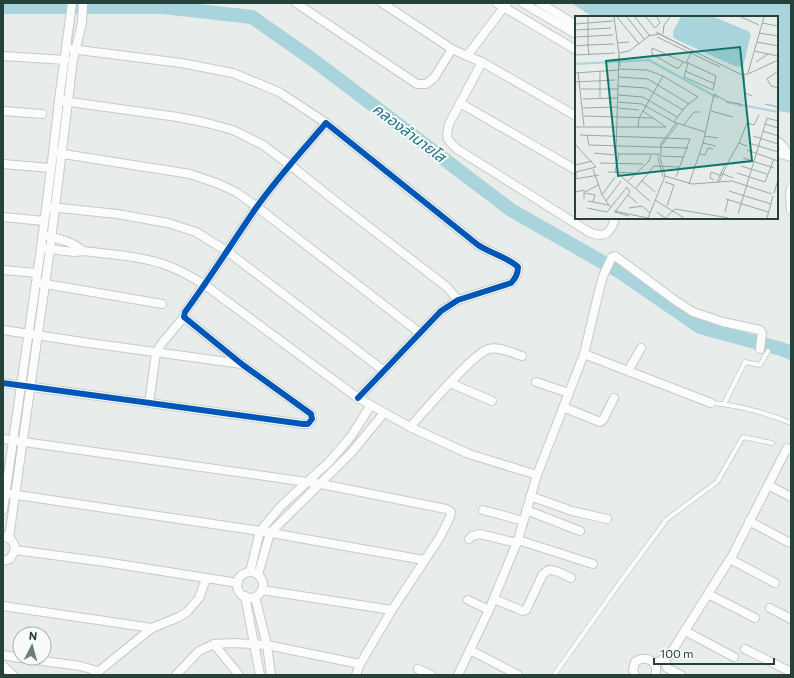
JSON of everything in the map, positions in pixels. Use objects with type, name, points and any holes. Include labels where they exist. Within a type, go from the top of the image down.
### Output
[{"type":"street","points":[[3,561],[10,559],[15,550],[15,546],[6,537],[15,495],[44,284],[52,237],[50,207],[51,168],[57,153],[59,100],[72,3]]},
{"type":"street","points":[[3,510],[4,493],[44,221],[50,207],[57,153],[68,101],[73,60],[82,23],[83,3]]},
{"type":"street","points":[[296,3],[417,84],[426,84],[434,78],[452,49]]},
{"type":"street","points":[[382,3],[452,49],[482,62],[575,115]]},
{"type":"street","points":[[523,3],[575,33]]},
{"type":"street","points":[[540,3],[575,24]]},
{"type":"street","points":[[467,56],[503,4],[575,49]]},
{"type":"street","points":[[66,49],[181,63],[233,73],[279,92],[326,123],[478,245],[518,267],[516,278],[511,283],[458,300],[441,311],[358,398]]},
{"type":"street","points":[[3,56],[65,60]]},
{"type":"street","points":[[482,62],[449,124],[446,134],[449,142],[457,149],[597,236],[608,232],[615,219]]},
{"type":"street","points":[[59,100],[177,117],[233,130],[262,145],[290,165],[447,286],[458,300]]},
{"type":"street","points":[[460,103],[575,169]]},
{"type":"street","points":[[3,111],[42,114]]},
{"type":"street","points":[[149,403],[156,353],[162,343],[184,317],[228,252],[256,207],[326,123]]},
{"type":"street","points":[[778,144],[782,145],[790,157]]},
{"type":"street","points":[[57,153],[190,174],[220,184],[236,192],[420,332]]},
{"type":"street","points":[[778,153],[790,157]]},
{"type":"street","points":[[3,164],[51,168]]},
{"type":"street","points":[[791,188],[791,210]]},
{"type":"street","points":[[50,207],[117,214],[168,223],[196,232],[228,252],[384,370]]},
{"type":"street","points":[[3,217],[44,221]]},
{"type":"street","points":[[42,235],[71,243],[83,251]]},
{"type":"street","points":[[41,248],[74,252],[83,251],[142,259],[163,264],[181,272],[205,285],[358,398],[384,413],[410,427],[469,454],[536,475]]},
{"type":"street","points":[[458,675],[494,599],[518,542],[536,475],[584,354],[603,276],[612,257],[615,256],[693,312],[723,322],[760,330],[762,333],[763,350]]},
{"type":"street","points":[[3,270],[37,273]]},
{"type":"street","points":[[35,282],[162,304]]},
{"type":"street","points":[[3,383],[20,384],[303,424],[308,424],[311,422],[311,414],[243,365],[184,317]]},
{"type":"street","points":[[3,330],[243,365]]},
{"type":"street","points":[[410,427],[450,383],[482,351],[490,348],[496,348],[522,356]]},
{"type":"street","points":[[628,371],[641,348]]},
{"type":"street","points":[[584,354],[711,403]]},
{"type":"street","points":[[536,382],[569,393]]},
{"type":"street","points":[[450,383],[492,401]]},
{"type":"street","points":[[563,407],[600,422],[603,420],[614,398]]},
{"type":"street","points":[[254,574],[260,531],[282,505],[329,462],[352,435],[371,405]]},
{"type":"street","points":[[254,574],[270,533],[351,453],[384,413]]},
{"type":"street","points":[[3,439],[321,484],[446,509],[450,512],[450,517],[440,537],[392,610],[360,664],[356,675]]},
{"type":"street","points":[[654,664],[669,656],[730,560],[787,448],[791,450]]},
{"type":"street","points":[[768,485],[791,497]]},
{"type":"street","points":[[4,493],[260,531],[424,560]]},
{"type":"street","points":[[530,496],[572,511],[607,519]]},
{"type":"street","points":[[483,510],[523,521]]},
{"type":"street","points":[[526,510],[580,531]]},
{"type":"street","points":[[750,521],[788,542]]},
{"type":"street","points":[[469,540],[472,536],[480,534],[518,542],[593,564]]},
{"type":"street","points":[[15,550],[105,562],[238,583]]},
{"type":"street","points":[[730,560],[775,583]]},
{"type":"street","points":[[494,599],[523,611],[526,610],[543,574],[546,571],[553,571],[571,578]]},
{"type":"street","points":[[254,574],[262,581],[262,590],[255,597],[250,598],[244,596],[240,592],[238,583],[242,575],[254,574]]},
{"type":"street","points":[[52,662],[80,666],[96,673],[152,628],[179,617],[187,612],[199,598],[206,579]]},
{"type":"street","points":[[262,590],[392,610]]},
{"type":"street","points":[[708,594],[755,618]]},
{"type":"street","points":[[244,596],[260,675]]},
{"type":"street","points":[[255,597],[267,645],[271,675]]},
{"type":"street","points":[[468,600],[489,610]]},
{"type":"street","points":[[3,606],[152,628]]},
{"type":"street","points":[[770,608],[791,619]]},
{"type":"street","points":[[685,631],[734,656]]},
{"type":"street","points":[[176,675],[199,651],[214,644],[234,643],[267,645],[360,664]]},
{"type":"street","points":[[214,644],[239,675]]},
{"type":"street","points":[[745,649],[791,672]]},
{"type":"street","points":[[470,650],[518,675]]},
{"type":"street","points":[[635,675],[633,666],[638,660],[646,658],[650,659],[654,664],[656,669],[654,675]]},
{"type":"street","points":[[665,658],[667,668],[681,675]]},
{"type":"street","points":[[3,666],[13,675]]},
{"type":"street","points":[[418,669],[431,675]]},
{"type":"lane","points":[[724,404],[745,362],[760,365],[763,350]]},
{"type":"lane","points":[[711,403],[724,404],[768,414],[791,423]]},
{"type":"lane","points":[[554,675],[667,519],[717,482],[742,437],[772,443]]},
{"type":"water","points":[[571,3],[791,3],[791,113],[778,111],[778,16],[591,16]]},
{"type":"waterway","name":"คลองลำนายโส","points":[[3,7],[163,7],[252,17],[316,62],[511,210],[620,272],[700,327],[791,353]]},
{"type":"cycle path","points":[[3,383],[308,424],[312,419],[311,414],[243,365],[184,317],[185,312],[264,197],[326,123],[478,245],[510,261],[518,267],[518,272],[511,283],[458,300],[441,311],[358,398]]}]
